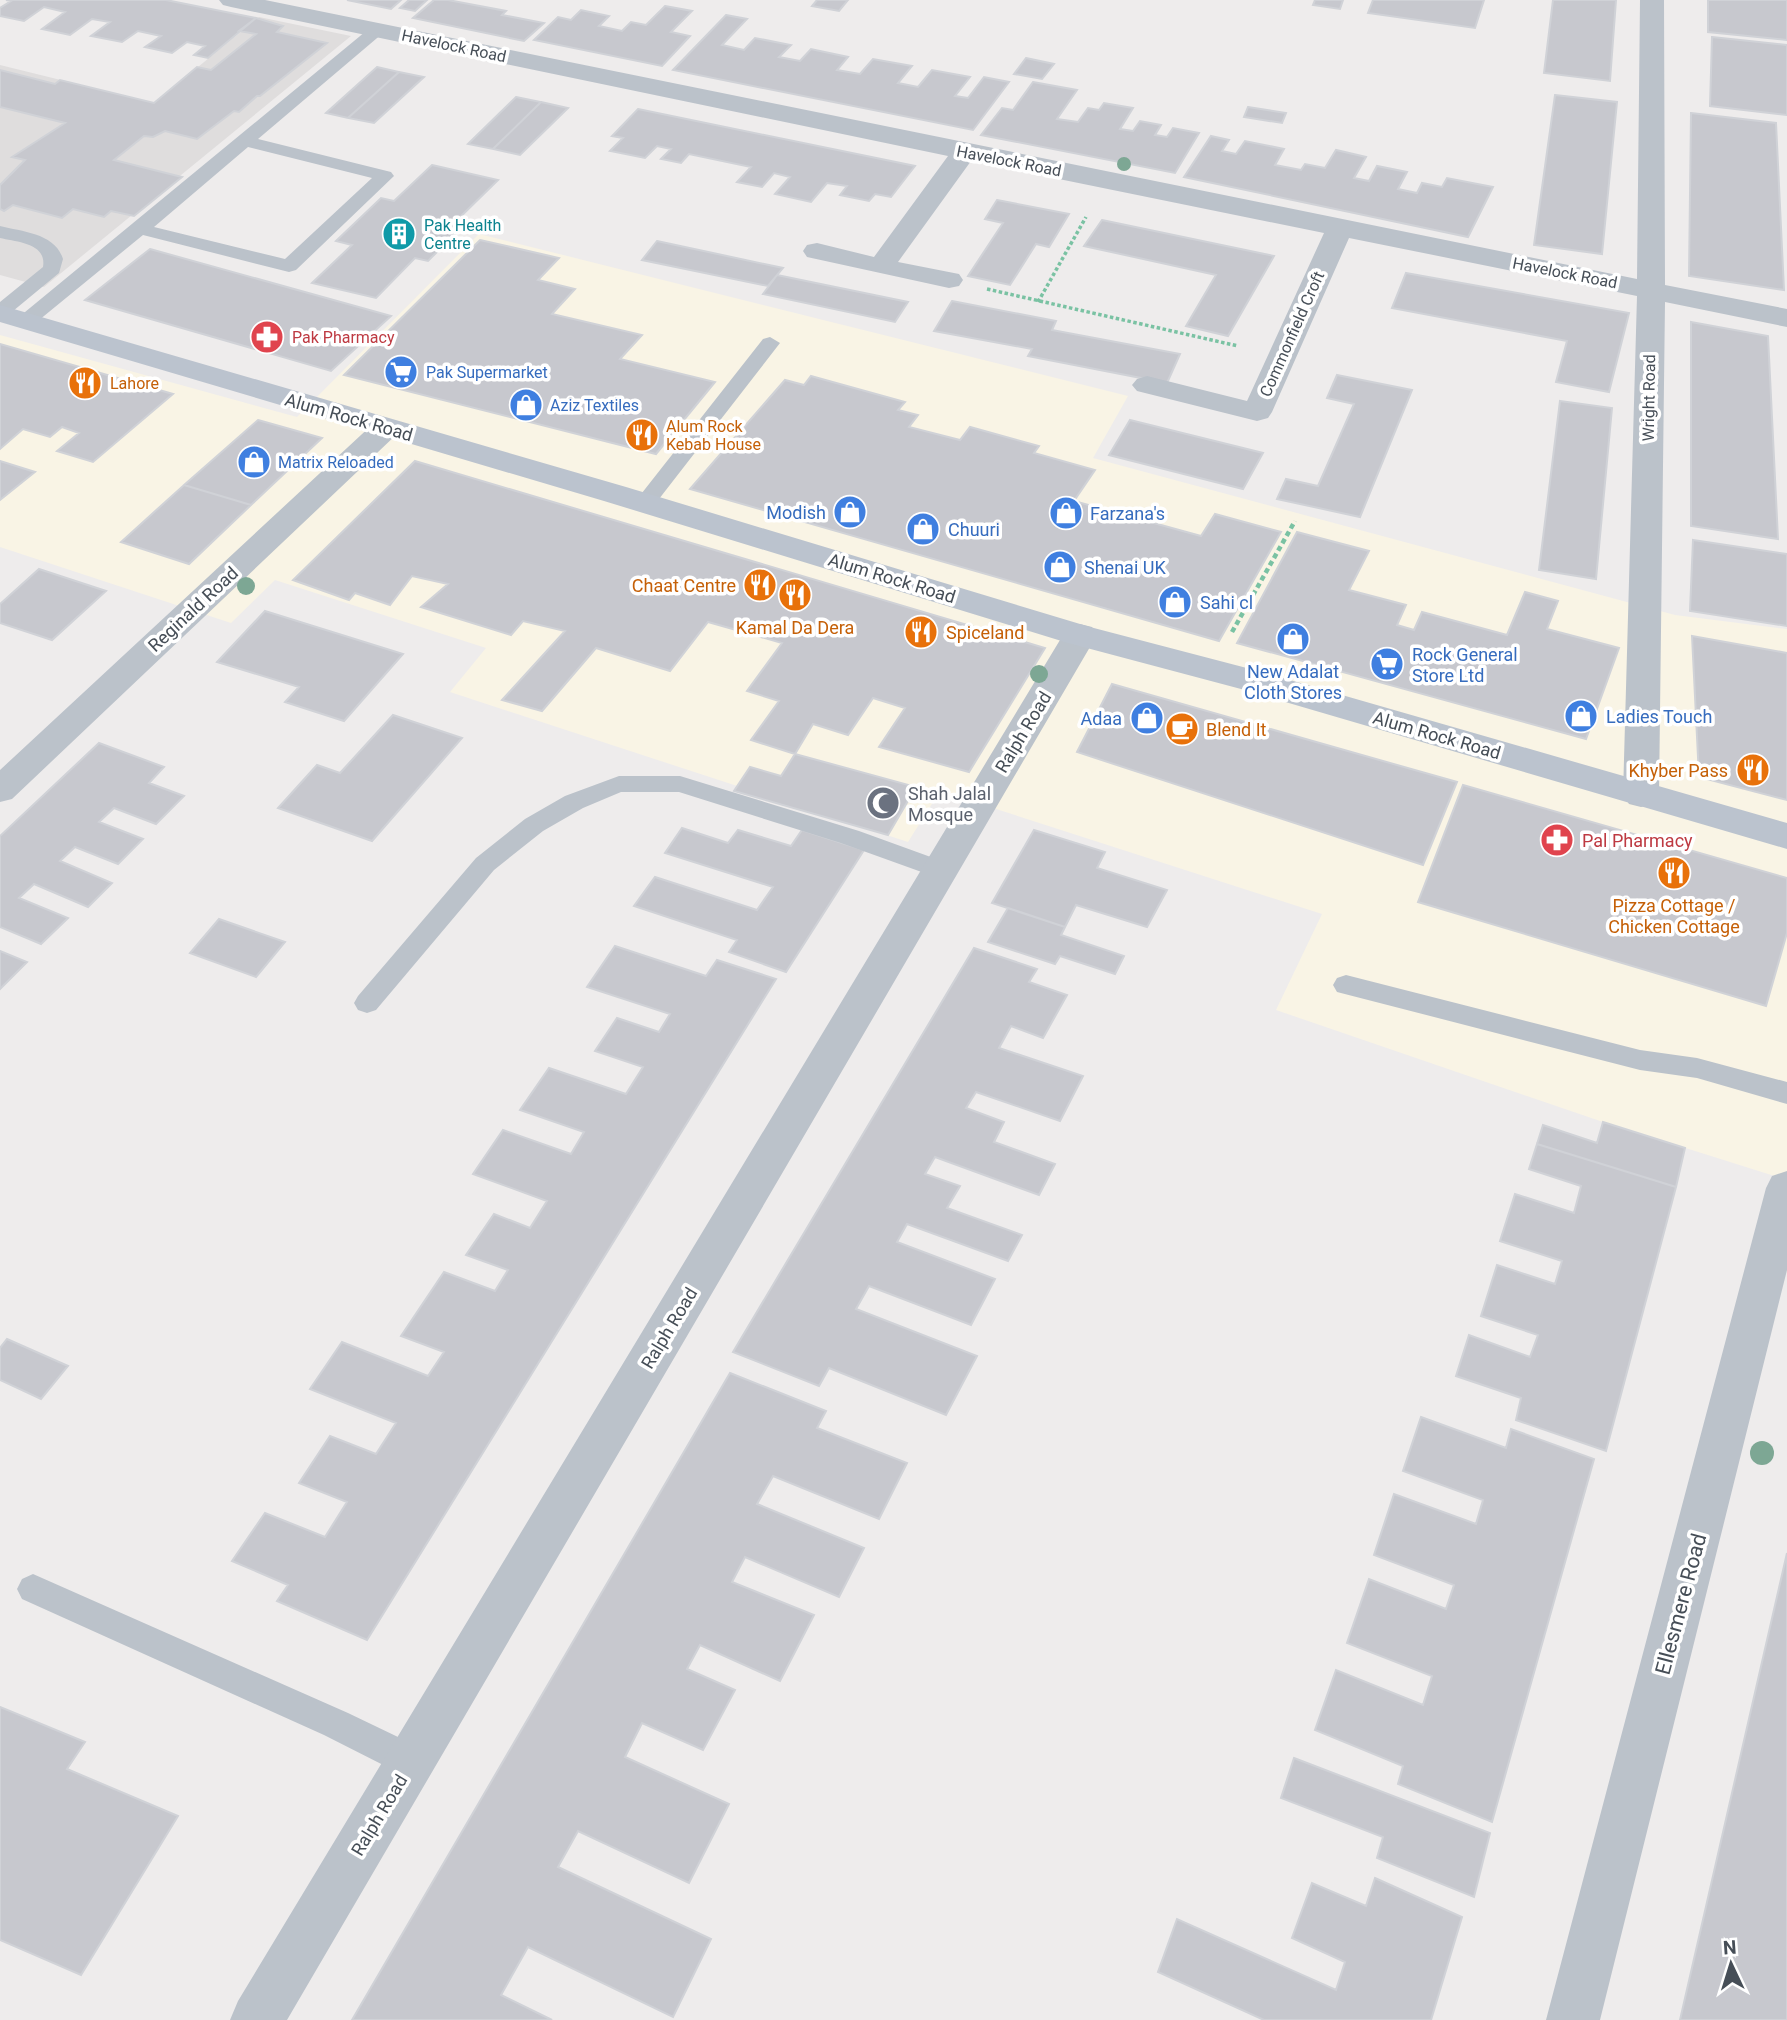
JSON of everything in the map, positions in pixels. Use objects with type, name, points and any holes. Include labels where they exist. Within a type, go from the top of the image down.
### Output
[{"type":"street","name":"Havelock Road","points":[[231,0],[1339,229],[1787,318]]},
{"type":"street","name":"Wright Road","points":[[1641,795],[1651,290],[1652,0]]},
{"type":"street","points":[[881,267],[964,152]]},
{"type":"street","name":"Commonfield Croft","points":[[1147,385],[1256,412],[1339,229]]},
{"type":"street","points":[[817,251],[949,280]]},
{"type":"street","name":"Alum Rock Road","points":[[9,316],[645,503],[1080,635],[1211,670],[1787,836]]},
{"type":"street","name":"Reginald Road","points":[[0,790],[386,428]]},
{"type":"street","name":"Ralph Road","points":[[257,2020],[1080,635]]},
{"type":"street","name":"Ellesmere Road","points":[[1573,2020],[1787,1188]]},
{"type":"lane","points":[[9,316],[141,229],[377,30]]},
{"type":"lane","points":[[141,229],[289,266],[385,176],[246,141]]},
{"type":"lane","points":[[0,232],[46,244],[55,259],[52,269],[9,316]]},
{"type":"lane","points":[[645,503],[771,343]]},
{"type":"lane","points":[[367,1003],[485,864],[534,825],[575,802],[619,783],[680,784],[850,837],[941,870]]},
{"type":"lane","points":[[1346,985],[1640,1060],[1697,1068],[1787,1094]]},
{"type":"lane","points":[[33,1589],[336,1724],[411,1762]]},
{"type":"path","points":[[1038,302],[1106,181]]},
{"type":"path","points":[[949,280],[1283,356]]},
{"type":"path","points":[[1211,670],[1295,521]]},
{"type":"shaded area","points":[[259,17],[351,36],[44,287],[0,275],[0,65],[154,103]]},
{"type":"shaded area","points":[[479,234],[1128,396],[1093,458],[1675,615],[1787,629],[1787,1180],[1603,1122],[1276,1010],[1322,914],[940,791],[908,842],[450,692],[486,648],[275,580],[231,623],[0,547],[0,335],[297,417]]},
{"type":"building","points":[[6,0],[166,0],[256,18],[208,58],[194,55],[205,46],[187,42],[172,53],[145,47],[161,36],[138,31],[122,42],[91,36],[110,22],[92,19],[70,35],[42,29],[65,12],[44,7],[24,21],[0,16],[0,8],[11,1]]},
{"type":"building","points":[[347,0],[401,0],[391,9]]},
{"type":"building","points":[[409,0],[427,0],[415,11],[400,8]]},
{"type":"building","points":[[434,0],[448,0],[506,11],[502,15],[544,23],[524,41],[413,18]]},
{"type":"building","points":[[817,0],[848,0],[839,11],[812,6]]},
{"type":"building","points":[[1315,0],[1343,0],[1340,9],[1313,5]]},
{"type":"building","points":[[1373,0],[1484,0],[1475,28],[1368,13]]},
{"type":"building","points":[[1553,0],[1616,0],[1610,81],[1544,73]]},
{"type":"building","points":[[1708,0],[1787,0],[1787,40],[1708,32]]},
{"type":"building","points":[[665,6],[692,11],[671,32],[690,36],[662,66],[534,40],[558,17],[571,20],[581,10],[609,16],[599,26],[622,31],[631,22],[646,25]]},
{"type":"building","points":[[726,15],[747,19],[722,45],[744,50],[755,38],[791,45],[779,57],[800,61],[811,49],[848,57],[837,70],[860,74],[873,59],[912,66],[898,83],[918,87],[932,70],[970,77],[955,96],[968,98],[984,77],[1009,82],[973,130],[673,70]]},
{"type":"building","points":[[256,18],[283,26],[277,32],[327,43],[239,112],[234,111],[197,139],[165,131],[153,137],[144,136],[114,160],[182,177],[134,216],[111,211],[104,217],[73,209],[62,218],[13,205],[4,211],[0,209],[0,185],[25,160],[12,157],[65,123],[0,107],[0,70],[55,84],[60,80],[154,103],[197,67],[211,70],[256,34],[239,31]]},
{"type":"building","points":[[1712,37],[1787,45],[1787,115],[1710,106]]},
{"type":"building","points":[[1026,58],[1054,64],[1042,79],[1014,74]]},
{"type":"building","points":[[377,67],[399,72],[348,118],[326,113]]},
{"type":"building","points":[[399,72],[424,77],[374,123],[348,118]]},
{"type":"building","points":[[1033,82],[1077,90],[1057,119],[1078,122],[1088,108],[1099,110],[1104,103],[1133,108],[1120,129],[1133,131],[1140,121],[1161,125],[1155,135],[1167,137],[1173,128],[1199,133],[1175,173],[981,135],[1002,108],[1013,110]]},
{"type":"building","points":[[1555,95],[1617,102],[1602,254],[1534,245]]},
{"type":"building","points":[[516,97],[541,102],[493,149],[468,144]]},
{"type":"building","points":[[541,102],[568,108],[520,155],[493,149]]},
{"type":"building","points":[[1248,107],[1286,113],[1282,123],[1244,117]]},
{"type":"building","points":[[638,109],[915,166],[891,197],[875,194],[869,201],[840,195],[847,186],[827,183],[811,202],[775,194],[790,177],[774,173],[762,187],[737,182],[751,167],[689,154],[681,163],[661,159],[671,149],[657,146],[645,158],[610,151],[623,138],[612,136]]},
{"type":"building","points":[[1691,113],[1776,123],[1784,290],[1689,276]]},
{"type":"building","points":[[1211,136],[1229,140],[1222,151],[1236,154],[1245,141],[1284,149],[1275,165],[1301,170],[1305,164],[1325,168],[1336,150],[1366,157],[1354,178],[1369,181],[1377,166],[1407,172],[1398,189],[1417,193],[1422,183],[1442,187],[1447,178],[1493,187],[1468,237],[1184,177]]},
{"type":"building","name":"Pak Health Centre","points":[[432,165],[498,180],[452,225],[462,227],[428,261],[415,258],[376,298],[312,283],[352,245],[336,241],[381,198],[394,201]]},
{"type":"building","points":[[997,200],[1069,214],[1049,247],[1036,244],[1010,285],[968,276],[1003,223],[985,219]]},
{"type":"building","points":[[1102,220],[1274,256],[1228,336],[1186,326],[1216,275],[1084,246]]},
{"type":"building","points":[[480,240],[559,258],[538,280],[575,289],[552,314],[642,335],[620,359],[715,382],[656,454],[344,375]]},
{"type":"building","points":[[657,241],[783,268],[768,286],[642,260]]},
{"type":"building","points":[[150,249],[391,316],[331,371],[85,300]]},
{"type":"building","points":[[1406,273],[1629,313],[1609,392],[1556,382],[1567,341],[1392,308]]},
{"type":"building","points":[[777,275],[908,302],[895,322],[763,294]]},
{"type":"building","points":[[952,301],[1056,321],[1052,330],[1180,354],[1167,383],[1028,356],[1032,349],[934,331]]},
{"type":"building","points":[[1691,322],[1768,336],[1778,539],[1691,526]]},
{"type":"building","points":[[0,344],[173,394],[93,462],[57,451],[79,433],[62,427],[50,437],[23,429],[0,449]]},
{"type":"building","points":[[1337,375],[1412,390],[1360,517],[1277,499],[1286,479],[1318,486],[1354,404],[1327,398]]},
{"type":"building","points":[[811,376],[905,402],[898,410],[918,415],[909,427],[960,440],[970,427],[1039,446],[1034,453],[1095,470],[1074,501],[1201,536],[1215,514],[1281,532],[1219,641],[690,489],[785,380],[804,385]]},
{"type":"building","points":[[1560,401],[1612,408],[1596,579],[1539,570]]},
{"type":"building","name":"Matrix Reloaded","points":[[258,420],[322,438],[251,505],[184,485]]},
{"type":"building","points":[[1130,420],[1263,453],[1243,489],[1109,455]]},
{"type":"building","points":[[0,461],[35,472],[0,500]]},
{"type":"building","points":[[415,461],[1045,648],[969,772],[879,747],[905,708],[873,698],[848,735],[813,724],[795,754],[751,740],[779,701],[747,691],[782,643],[708,622],[670,671],[596,648],[542,711],[502,700],[565,631],[523,621],[511,635],[421,607],[448,584],[412,576],[390,605],[355,593],[349,600],[293,580]]},
{"type":"building","points":[[184,485],[251,505],[189,564],[121,542]]},
{"type":"building","points":[[1297,532],[1369,551],[1349,590],[1406,605],[1397,625],[1414,630],[1422,612],[1507,635],[1525,592],[1558,601],[1547,629],[1619,648],[1586,739],[1237,643]]},
{"type":"building","points":[[1693,540],[1787,554],[1787,626],[1690,611]]},
{"type":"building","points":[[39,569],[106,591],[52,640],[0,623],[0,604]]},
{"type":"building","points":[[265,611],[403,654],[344,721],[285,702],[299,687],[217,662]]},
{"type":"building","points":[[1692,636],[1787,653],[1787,800],[1699,777]]},
{"type":"building","points":[[1112,684],[1457,782],[1423,865],[1077,752]]},
{"type":"building","points":[[393,715],[462,738],[372,841],[278,808],[317,765],[340,773]]},
{"type":"building","points":[[99,743],[164,767],[149,783],[184,796],[156,824],[114,808],[99,822],[143,839],[118,864],[75,847],[60,861],[112,883],[88,907],[34,884],[19,898],[68,918],[41,944],[0,927],[0,836]]},
{"type":"building","points":[[795,754],[916,787],[888,835],[734,791],[750,767],[781,776]]},
{"type":"building","points":[[1463,785],[1787,878],[1787,933],[1766,1006],[1418,902]]},
{"type":"building","points":[[682,828],[728,843],[738,830],[791,846],[802,830],[864,850],[786,972],[729,952],[737,940],[634,906],[655,877],[757,910],[773,887],[665,853]]},
{"type":"building","points":[[1034,830],[1105,852],[1097,868],[1167,890],[1147,927],[1076,905],[1065,927],[992,903]]},
{"type":"building","points":[[1008,908],[1065,927],[1061,935],[1124,956],[1115,974],[1060,956],[1055,964],[988,942]]},
{"type":"building","points":[[219,919],[285,942],[256,977],[190,953]]},
{"type":"building","points":[[615,946],[706,976],[717,960],[776,979],[367,1640],[277,1601],[288,1585],[232,1561],[265,1513],[325,1537],[347,1502],[299,1483],[330,1436],[376,1454],[396,1423],[310,1389],[342,1342],[428,1376],[444,1352],[401,1336],[444,1272],[495,1291],[508,1270],[466,1255],[494,1214],[530,1228],[547,1201],[473,1174],[503,1130],[571,1154],[584,1132],[520,1110],[549,1068],[626,1094],[643,1067],[595,1051],[617,1018],[659,1032],[670,1014],[587,987]]},
{"type":"building","points":[[974,948],[1037,969],[1029,982],[1067,995],[1043,1038],[1011,1026],[999,1048],[1083,1076],[1060,1121],[976,1092],[966,1108],[1004,1122],[994,1142],[1055,1164],[1039,1195],[935,1157],[925,1174],[960,1186],[947,1208],[1022,1235],[1008,1261],[907,1224],[897,1242],[995,1279],[971,1325],[869,1286],[856,1309],[977,1356],[946,1415],[829,1368],[819,1386],[733,1352]]},
{"type":"building","points":[[0,951],[27,962],[0,989]]},
{"type":"building","points":[[1603,1122],[1685,1148],[1676,1187],[1537,1144],[1543,1125],[1597,1143]]},
{"type":"building","points":[[1537,1144],[1676,1187],[1606,1451],[1516,1420],[1521,1398],[1456,1376],[1469,1335],[1530,1357],[1538,1335],[1481,1316],[1497,1265],[1555,1284],[1562,1261],[1500,1241],[1515,1194],[1574,1213],[1581,1186],[1529,1169]]},
{"type":"building","points":[[7,1339],[68,1366],[41,1399],[0,1380],[0,1348]]},
{"type":"building","points":[[730,1373],[826,1411],[817,1428],[907,1463],[879,1519],[773,1476],[757,1504],[864,1548],[839,1597],[745,1557],[732,1582],[814,1615],[780,1681],[700,1645],[687,1669],[735,1690],[703,1750],[642,1723],[625,1757],[729,1804],[689,1883],[578,1831],[558,1867],[711,1939],[673,2017],[528,1947],[501,1995],[552,2020],[352,2020]]},
{"type":"building","points":[[1421,1417],[1506,1448],[1511,1429],[1594,1459],[1492,1822],[1398,1784],[1403,1766],[1315,1730],[1336,1670],[1423,1705],[1432,1676],[1347,1643],[1369,1579],[1446,1609],[1454,1585],[1374,1555],[1394,1494],[1476,1524],[1483,1500],[1403,1471]]},
{"type":"building","points":[[1787,1553],[1787,2020],[1680,2020]]},
{"type":"building","points":[[0,1707],[85,1742],[67,1769],[178,1816],[81,1975],[0,1940]]},
{"type":"building","points":[[1294,1758],[1490,1833],[1474,1897],[1377,1858],[1383,1837],[1281,1798]]},
{"type":"building","points":[[1375,1878],[1462,1917],[1431,2020],[1264,2020],[1158,1972],[1177,1919],[1336,1990],[1345,1962],[1292,1938],[1312,1883],[1366,1906]]},
{"type":"place","name":"Pak Health Centre","points":[[399,234]]},
{"type":"place","name":"Pak Pharmacy","points":[[267,337]]},
{"type":"place","name":"Pak Supermarket","points":[[401,372]]},
{"type":"place","name":"Lahore","points":[[85,383]]},
{"type":"place","name":"Aziz Textiles","points":[[526,405]]},
{"type":"place","name":"Alum Rock Kebab House","points":[[642,435]]},
{"type":"place","name":"Matrix Reloaded","points":[[254,462]]},
{"type":"place","name":"Modish","points":[[850,512]]},
{"type":"place","name":"Farzana's","points":[[1066,513]]},
{"type":"place","name":"Chuuri","points":[[923,529]]},
{"type":"place","name":"Shenai UK","points":[[1060,567]]},
{"type":"place","name":"Chaat Centre","points":[[760,585]]},
{"type":"place","name":"Kamal Da Dera","points":[[795,595]]},
{"type":"place","name":"Sahi cl","points":[[1175,602]]},
{"type":"place","name":"Spiceland","points":[[921,632]]},
{"type":"place","name":"New Adalat Cloth Stores","points":[[1293,639]]},
{"type":"place","name":"Rock General Store Ltd","points":[[1387,664]]},
{"type":"place","name":"Ladies Touch","points":[[1581,716]]},
{"type":"place","name":"Adaa","points":[[1147,718]]},
{"type":"place","name":"Blend It","points":[[1182,729]]},
{"type":"place","name":"Khyber Pass","points":[[1753,770]]},
{"type":"place","name":"Shah Jalal Mosque","points":[[883,803]]},
{"type":"place","name":"Pal Pharmacy","points":[[1557,840]]},
{"type":"place","name":"Pizza Cottage / Chicken Cottage","points":[[1674,873]]}]
